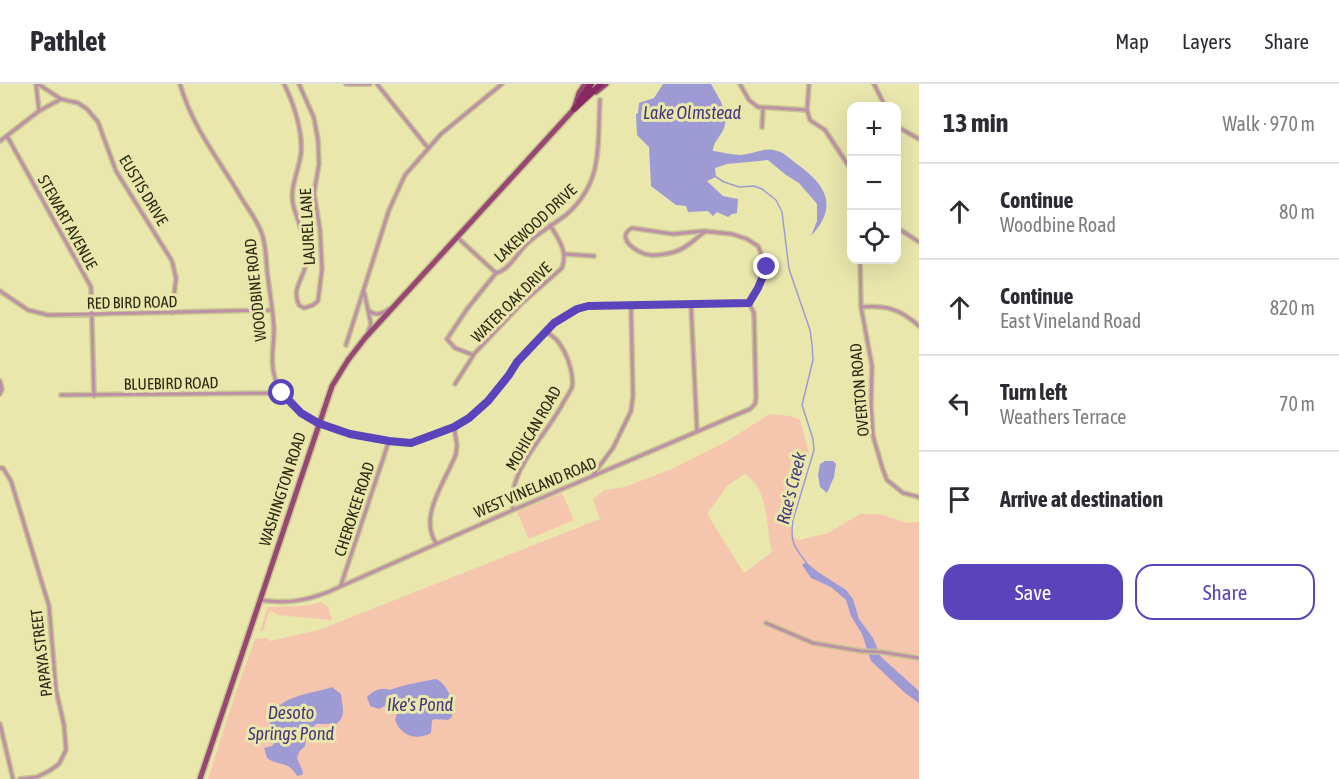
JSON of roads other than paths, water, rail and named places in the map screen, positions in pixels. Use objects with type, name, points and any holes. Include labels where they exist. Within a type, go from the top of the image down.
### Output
[{"type":"highway","points":[[573,109],[591,84]]},
{"type":"highway","points":[[573,109],[601,84]]},
{"type":"main road","points":[[573,109],[585,84]]},
{"type":"main road","points":[[573,109],[606,84]]},
{"type":"main road","name":"WASHINGTON ROAD","points":[[200,779],[332,386],[348,360],[365,339],[573,109]]},
{"type":"street","name":"EUSTIS DRIVE","points":[[37,84],[61,99],[78,103],[87,109],[98,122],[116,171],[168,254],[177,278],[172,313]]},
{"type":"street","name":"EUSTIS DRIVE","points":[[37,84],[39,111]]},
{"type":"street","name":"WOODBINE ROAD","points":[[180,84],[194,122],[263,236],[274,330],[273,370],[282,393],[301,413],[318,423],[350,434],[411,443],[454,427],[469,418],[488,401],[517,362],[554,323],[588,306],[704,302],[749,303]]},
{"type":"street","name":"LAUREL LANE","points":[[284,84],[292,101],[302,150],[292,188],[293,204],[303,234],[307,258],[306,268],[295,292],[299,305],[304,308],[318,301],[322,269],[320,230],[314,193],[319,164],[317,133],[314,118],[299,84]]},
{"type":"street","points":[[346,84],[370,84]]},
{"type":"street","points":[[377,84],[428,148]]},
{"type":"street","points":[[346,345],[389,210],[405,175],[428,148],[460,117],[502,84]]},
{"type":"street","points":[[740,84],[749,100],[763,108],[807,110]]},
{"type":"street","points":[[809,84],[807,110],[810,120],[825,130],[847,163]]},
{"type":"street","points":[[874,84],[883,102]]},
{"type":"street","points":[[0,141],[39,111],[61,99]]},
{"type":"street","name":"LAKEWOOD DRIVE","points":[[456,237],[496,273],[503,272],[524,247],[580,201],[589,190],[595,176],[600,100]]},
{"type":"street","points":[[762,127],[763,108]]},
{"type":"street","points":[[901,128],[919,139]]},
{"type":"street","name":"STEWART AVENUE","points":[[7,136],[91,287],[94,396]]},
{"type":"street","name":"WATER OAK DRIVE","points":[[496,273],[467,309],[447,339],[455,348],[473,355],[522,303],[562,268],[564,254],[550,225]]},
{"type":"street","points":[[706,231],[683,249],[651,255],[631,247],[626,234],[632,228],[673,234],[706,231],[732,234],[747,239],[758,246],[767,267],[749,303]]},
{"type":"street","points":[[901,230],[919,242]]},
{"type":"street","points":[[564,254],[594,256]]},
{"type":"street","name":"OVERTON ROAD","points":[[860,264],[861,307],[872,366],[873,436],[887,480],[895,488],[910,496],[919,497]]},
{"type":"street","name":"RED BIRD ROAD","points":[[0,291],[28,310],[48,315],[272,310]]},
{"type":"street","points":[[364,291],[371,324],[365,339]]},
{"type":"street","name":"WEST VINELAND ROAD","points":[[260,600],[299,601],[314,597],[750,409],[755,404],[755,338],[754,314],[749,303]]},
{"type":"street","points":[[369,310],[374,314],[379,314],[397,304]]},
{"type":"street","points":[[691,304],[697,431]]},
{"type":"street","points":[[861,307],[881,305],[891,308],[901,312],[919,326]]},
{"type":"street","points":[[592,476],[613,448],[631,411],[633,396],[631,306]]},
{"type":"street","name":"MOHICAN ROAD","points":[[513,510],[512,502],[516,482],[528,455],[558,414],[572,386],[566,354],[553,335],[545,332]]},
{"type":"street","points":[[455,384],[469,365],[473,355]]},
{"type":"street","points":[[0,381],[2,389],[0,394]]},
{"type":"street","name":"BLUEBIRD ROAD","points":[[61,395],[282,393]]},
{"type":"street","points":[[436,543],[431,536],[430,518],[433,505],[456,454],[458,446],[454,427]]},
{"type":"street","name":"CHEROKEE ROAD","points":[[341,585],[389,441]]},
{"type":"street","name":"PAPAYA STREET","points":[[0,468],[3,468],[11,481],[49,606],[56,690],[64,725],[66,750],[59,764],[49,771],[37,777],[20,779]]},
{"type":"street","points":[[766,623],[813,643],[919,658]]},
{"type":"street","points":[[0,724],[14,779]]},
{"type":"water","name":"Lake Olmstead","points":[[663,84],[711,84],[724,108],[726,121],[714,144],[713,151],[741,155],[765,150],[777,151],[789,157],[815,180],[822,188],[827,206],[820,225],[811,236],[817,221],[817,204],[799,183],[768,160],[727,164],[715,168],[716,177],[707,181],[723,196],[738,199],[737,213],[728,217],[717,212],[713,216],[708,211],[688,212],[686,206],[676,205],[651,186],[649,147],[637,135],[636,114],[639,103],[654,98]]},
{"type":"water","points":[[833,461],[836,464],[834,477],[827,493],[820,487],[818,475],[820,464]]},
{"type":"water","points":[[806,562],[846,590],[853,599],[859,619],[873,638],[881,657],[919,691],[919,703],[871,661],[862,634],[851,616],[846,600],[831,587],[811,578],[802,565]]},
{"type":"water","name":"Ike's Pond","points":[[436,679],[450,695],[452,717],[448,720],[434,719],[431,733],[420,737],[410,736],[401,730],[395,720],[398,710],[395,703],[379,709],[370,706],[367,697],[378,690],[390,690]]},
{"type":"water","name":"Desoto Springs Pond","points":[[332,687],[341,694],[342,718],[336,724],[316,724],[307,733],[305,746],[297,758],[303,772],[302,775],[297,776],[287,766],[267,758],[264,748],[272,746],[276,741],[270,723],[278,707],[295,697]]},
{"type":"waterway","name":"Rae's Creek","points":[[716,177],[739,187],[754,186],[762,189],[776,200],[782,212],[789,269],[810,330],[813,360],[802,405],[813,439],[814,450],[793,520],[792,533],[795,547],[806,562]]}]
